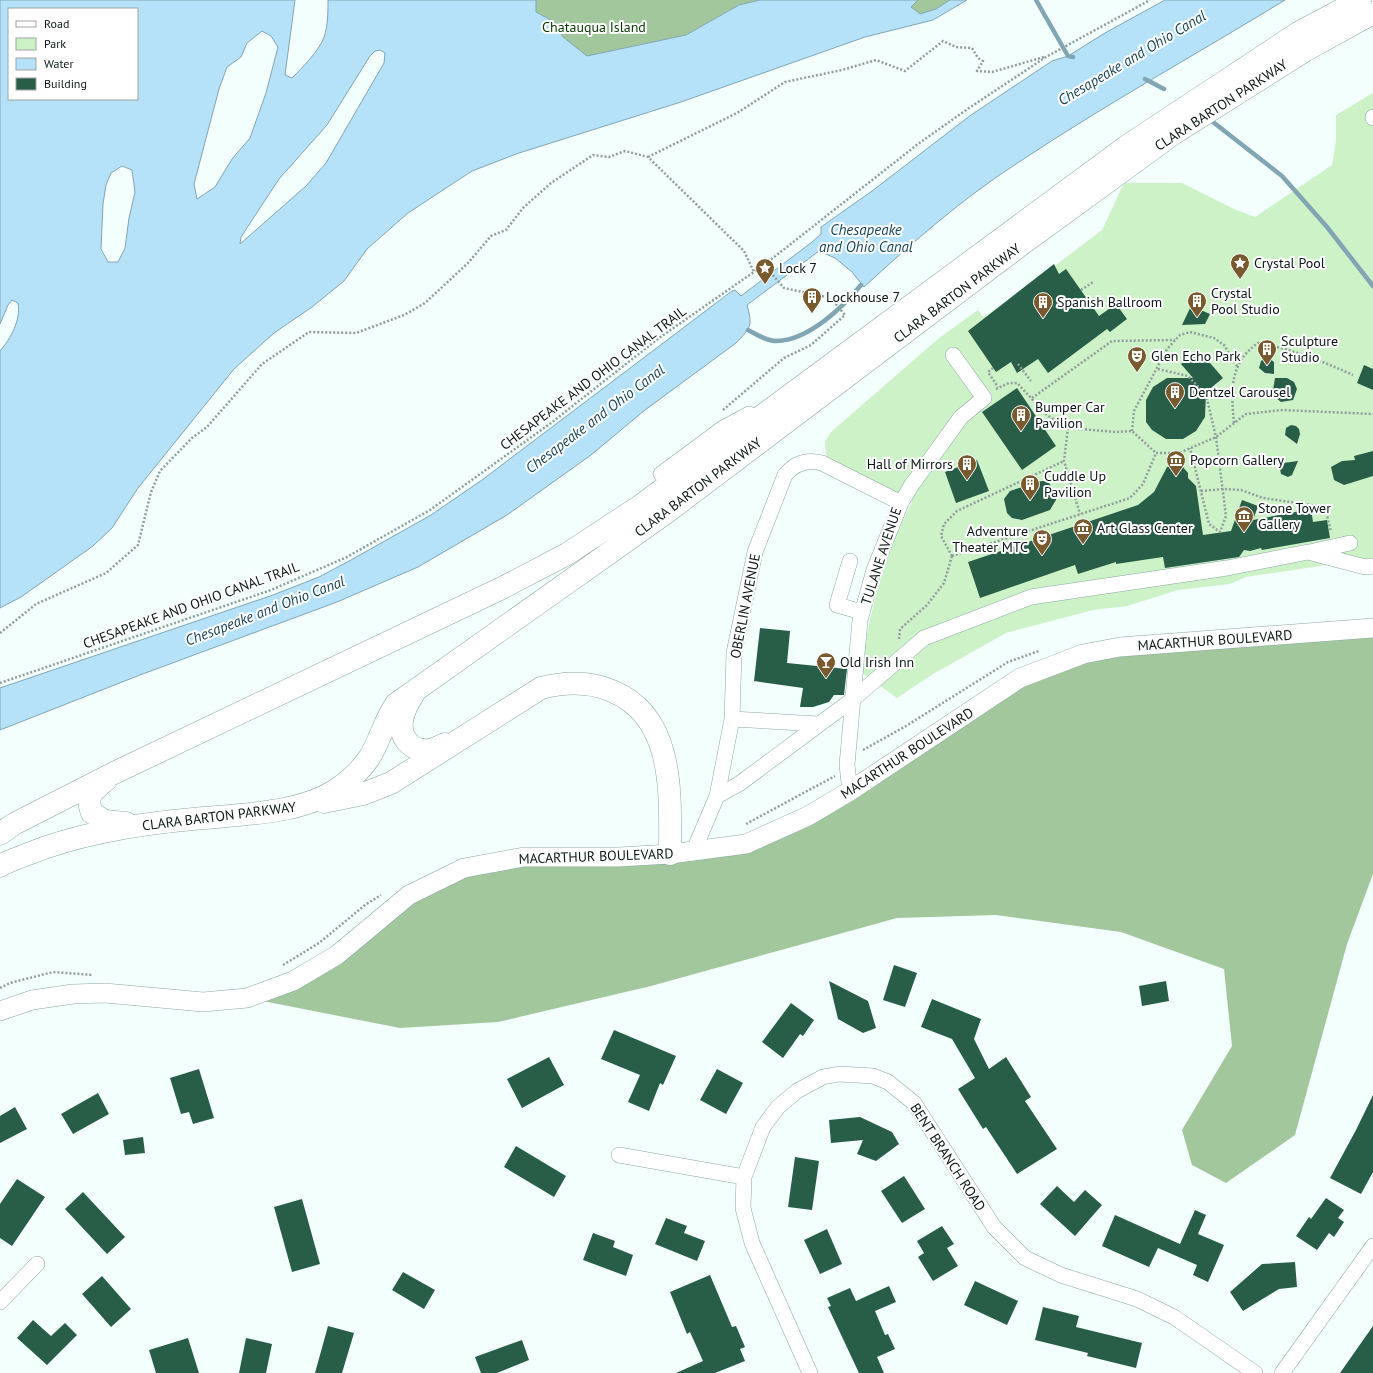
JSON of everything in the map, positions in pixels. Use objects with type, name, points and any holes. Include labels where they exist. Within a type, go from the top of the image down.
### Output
[{"type":"highway","name":"CLARA BARTON PARKWAY","points":[[0,834],[14,824],[114,773],[495,591],[567,554],[640,506],[792,396],[1127,146],[1298,33],[1360,0]]},
{"type":"highway","name":"CLARA BARTON PARKWAY","points":[[0,866],[49,845],[100,832],[145,825],[253,814],[303,805],[329,794],[343,785],[369,758],[388,715],[396,704],[667,512],[1022,244],[1173,134],[1306,50],[1373,13]]},
{"type":"highway","points":[[749,414],[792,396]]},
{"type":"highway","points":[[567,554],[630,505],[661,474]]},
{"type":"highway","points":[[303,805],[348,798],[378,789],[404,776],[459,738],[541,688],[556,684],[586,684],[602,686],[632,702],[644,714],[657,732],[663,750],[667,775],[670,806],[670,854]]},
{"type":"highway","points":[[416,691],[408,703],[401,725],[403,734],[408,742],[420,750],[430,750],[459,738]]},
{"type":"highway","points":[[114,773],[93,791],[88,804],[92,813],[105,821],[145,825]]},
{"type":"main road","name":"MACARTHUR BOULEVARD","points":[[0,1011],[32,1000],[73,994],[105,993],[203,1002],[247,998],[293,980],[337,955],[409,895],[464,868],[524,858],[619,857],[670,854],[746,844],[808,816],[850,791],[1020,678],[1083,654],[1120,647],[1373,628]]},
{"type":"street","points":[[901,503],[961,417],[984,398],[953,355]]},
{"type":"street","points":[[661,474],[723,428],[749,414]]},
{"type":"street","name":"OBERLIN AVENUE","points":[[694,850],[717,796],[732,719],[734,653],[755,552],[785,475],[789,470],[800,463],[811,460],[822,464]]},
{"type":"street","name":"TULANE AVENUE","points":[[822,464],[901,503],[874,570],[860,620],[847,765],[850,791]]},
{"type":"street","points":[[717,796],[739,784],[852,700],[924,638],[1031,597],[1227,568],[1350,542]]},
{"type":"street","points":[[1308,552],[1365,567],[1373,566]]},
{"type":"street","points":[[850,562],[836,605],[862,612]]},
{"type":"street","points":[[732,719],[819,724]]},
{"type":"street","name":"BENT BRANCH ROAD","points":[[810,1373],[752,1243],[743,1208],[744,1177],[763,1127],[778,1107],[797,1091],[823,1077],[839,1074],[873,1076],[888,1082],[914,1103],[994,1227],[1025,1258],[1061,1275],[1137,1299],[1174,1317],[1255,1373]]},
{"type":"street","points":[[619,1155],[744,1177]]},
{"type":"street","points":[[1282,1373],[1373,1246]]},
{"type":"street","points":[[0,1302],[37,1264]]},
{"type":"path","name":"CHESAPEAKE AND OHIO CANAL TRAIL","points":[[0,683],[271,590],[346,557],[430,510],[551,422],[659,338],[764,265],[918,144],[1054,52],[1150,0]]},
{"type":"path","points":[[648,157],[737,113],[785,82],[842,70],[876,60],[905,71],[943,42],[956,46],[972,48],[978,58],[983,61],[977,71],[992,72],[1046,57]]},
{"type":"path","points":[[0,633],[36,604],[106,573],[138,545],[151,492],[160,471],[192,438],[207,427],[262,364],[309,332],[356,333],[384,324],[426,303],[468,263],[491,236],[506,230],[523,208],[551,184],[593,155],[609,157],[625,151],[648,157],[744,251],[754,272]]},
{"type":"path","points":[[722,410],[784,358],[811,345],[845,315],[838,306],[826,298],[794,292],[784,288],[764,265]]},
{"type":"path","points":[[1081,290],[1093,282]]},
{"type":"path","points":[[1132,431],[1134,411],[1168,349],[1180,335],[1190,332],[1214,338],[1224,346],[1237,366]]},
{"type":"path","points":[[1032,398],[1112,341],[1176,340]]},
{"type":"path","points":[[1234,423],[1232,395],[1237,366],[1248,350],[1258,343],[1278,347],[1318,359],[1353,375]]},
{"type":"path","points":[[1018,364],[1031,381]]},
{"type":"path","points":[[993,368],[988,372],[998,387]]},
{"type":"path","points":[[1158,369],[1188,376],[1206,395],[1216,437],[1226,516],[1220,532],[1209,524],[1190,448]]},
{"type":"path","points":[[984,398],[998,387],[1017,383],[1047,415],[1068,428],[1116,432],[1132,431],[1156,453],[1179,453],[1216,437],[1246,414],[1282,410],[1373,414]]},
{"type":"path","points":[[1068,428],[1064,461],[1080,514]]},
{"type":"path","points":[[952,556],[1130,498],[1143,484],[1156,453]]},
{"type":"path","points":[[897,662],[900,629],[927,605],[944,583],[952,556],[941,536],[944,524],[956,511],[1064,461]]},
{"type":"path","points":[[1201,491],[1222,489],[1242,490],[1263,498],[1325,507],[1335,546]]},
{"type":"path","points":[[744,825],[838,774]]},
{"type":"path","points":[[279,968],[319,943],[364,905],[384,893]]},
{"type":"path","points":[[0,988],[10,983],[53,972],[101,976]]},
{"type":"green space","name":"Chatauqua Island","points":[[536,0],[760,0],[739,5],[686,35],[587,56],[563,37],[556,23],[536,12]]},
{"type":"green space","points":[[918,0],[950,0],[936,9],[920,14],[911,7]]},
{"type":"green space","name":"Glen Echo Park","points":[[1373,93],[1373,558],[1246,577],[1230,584],[1178,590],[1127,606],[1093,610],[1006,633],[933,674],[897,698],[861,672],[868,628],[879,585],[893,543],[912,502],[826,456],[825,441],[832,431],[938,339],[978,310],[983,317],[1006,303],[1102,230],[1124,183],[1182,183],[1234,209],[1255,217],[1332,165],[1336,141],[1336,115]]},
{"type":"green space","points":[[1373,628],[1373,874],[1347,944],[1295,1135],[1226,1183],[1192,1165],[1182,1130],[1232,1046],[1224,969],[1121,932],[996,915],[897,918],[651,986],[498,1022],[400,1028],[247,998],[464,868],[746,844],[1020,678],[1083,654]]},
{"type":"water","points":[[0,0],[295,0],[285,75],[292,78],[310,59],[322,42],[327,24],[328,0],[536,0],[536,12],[556,23],[563,37],[587,56],[686,35],[739,5],[760,0],[918,0],[911,7],[920,14],[936,9],[950,0],[967,0],[933,20],[865,37],[681,102],[519,153],[472,171],[408,213],[367,249],[344,281],[312,307],[274,333],[234,369],[138,488],[112,528],[93,546],[21,597],[0,608],[0,351],[8,340],[17,322],[19,309],[18,303],[12,300],[8,305],[0,324]],"holes":[[[262,31],[271,36],[278,47],[266,93],[250,138],[232,159],[215,187],[197,199],[194,184],[219,89],[227,67],[241,57],[247,43]],[[380,50],[385,53],[384,63],[326,163],[306,186],[240,244],[241,237],[279,179],[327,125],[370,56],[375,51]],[[122,166],[132,170],[135,192],[129,218],[125,248],[118,262],[108,262],[101,249],[103,204],[106,185],[111,173]]]},
{"type":"water","name":"Chesapeake and Ohio Canal","points":[[1165,0],[1285,0],[1118,99],[998,176],[939,221],[864,287],[852,272],[835,258],[819,251],[747,305],[750,318],[749,326],[736,343],[645,410],[591,455],[507,515],[418,567],[337,602],[140,675],[0,730],[0,688],[273,595],[319,577],[431,515],[482,480],[732,291],[735,290],[741,296],[812,242],[821,234],[821,227],[872,191],[971,115],[1052,61],[1068,56],[1105,33]]},
{"type":"building","name":"Spanish Ballroom","points":[[1054,264],[1059,274],[1066,269],[1099,316],[1116,304],[1127,319],[1110,332],[1107,329],[1048,373],[1038,359],[1017,373],[1011,362],[996,372],[968,331]]},
{"type":"building","name":"Crystal Pool Studio","points":[[1191,306],[1210,314],[1205,324],[1182,325]]},
{"type":"building","name":"Dentzel Carousel","points":[[1198,349],[1223,378],[1206,392],[1205,417],[1196,431],[1183,439],[1166,439],[1152,430],[1146,422],[1146,400],[1153,387],[1167,378],[1193,378],[1181,364]]},
{"type":"building","name":"Sculpture Studio","points":[[1265,358],[1274,362],[1274,374],[1265,373],[1259,368],[1261,361]]},
{"type":"building","points":[[1364,365],[1373,369],[1373,390],[1357,383]]},
{"type":"building","points":[[1275,378],[1287,378],[1294,382],[1297,389],[1293,400],[1281,402],[1275,397],[1273,390]]},
{"type":"building","name":"Bumper Car Pavilion","points":[[1017,388],[1056,446],[1022,470],[982,412]]},
{"type":"building","points":[[1291,425],[1296,426],[1299,429],[1300,434],[1297,444],[1285,435],[1286,428]]},
{"type":"building","points":[[1373,451],[1373,476],[1344,485],[1334,480],[1331,467],[1342,461],[1355,460],[1354,456]]},
{"type":"building","name":"Hall of Mirrors","points":[[977,460],[989,491],[956,503],[945,472]]},
{"type":"building","points":[[1298,461],[1292,475],[1288,477],[1281,474],[1280,469],[1283,463]]},
{"type":"building","points":[[1176,464],[1182,466],[1188,473],[1188,478],[1196,486],[1203,535],[1231,531],[1242,500],[1258,506],[1253,520],[1311,509],[1313,522],[1327,520],[1330,538],[1262,550],[1261,548],[1250,551],[1244,550],[1239,557],[1165,568],[1163,557],[1116,564],[1116,562],[1078,574],[1075,565],[980,598],[968,562],[1138,505],[1154,492],[1167,467]]},
{"type":"building","name":"Cuddle Up Pavilion","points":[[1044,481],[1049,483],[1056,494],[1056,500],[1050,510],[1022,520],[1012,518],[1007,513],[1004,499],[1010,491],[1031,484],[1030,482]]},
{"type":"building","points":[[760,628],[790,631],[787,663],[847,669],[844,695],[834,695],[829,702],[813,707],[800,707],[803,688],[754,681]]},
{"type":"building","points":[[894,965],[917,973],[905,1007],[883,1000]]},
{"type":"building","points":[[829,981],[868,1001],[876,1028],[863,1033],[838,1019]]},
{"type":"building","points":[[1166,981],[1169,1001],[1142,1006],[1139,986]]},
{"type":"building","points":[[932,999],[981,1019],[974,1039],[989,1069],[1006,1057],[1031,1097],[1025,1101],[1057,1149],[1017,1174],[986,1127],[983,1129],[958,1089],[975,1078],[952,1039],[921,1027]]},
{"type":"building","points":[[791,1003],[814,1020],[803,1036],[800,1034],[783,1058],[762,1042]]},
{"type":"building","points":[[614,1030],[676,1056],[663,1085],[660,1083],[649,1111],[628,1102],[640,1075],[601,1059]]},
{"type":"building","points":[[549,1057],[564,1085],[522,1108],[507,1079]]},
{"type":"building","points":[[199,1069],[214,1118],[193,1124],[189,1112],[181,1114],[170,1078]]},
{"type":"building","points":[[717,1069],[743,1083],[726,1114],[700,1100]]},
{"type":"building","points":[[98,1093],[109,1114],[73,1134],[61,1114]]},
{"type":"building","points":[[1373,1095],[1373,1172],[1361,1194],[1330,1178]]},
{"type":"building","points":[[15,1107],[27,1129],[0,1143],[0,1116]]},
{"type":"building","points":[[860,1117],[892,1132],[899,1144],[876,1161],[857,1154],[863,1140],[831,1143],[829,1120]]},
{"type":"building","points":[[143,1137],[145,1153],[125,1155],[123,1140]]},
{"type":"building","points":[[516,1146],[566,1176],[554,1197],[504,1167]]},
{"type":"building","points":[[795,1157],[819,1161],[812,1210],[788,1207]]},
{"type":"building","points":[[904,1176],[925,1209],[902,1223],[881,1191]]},
{"type":"building","points":[[17,1179],[45,1197],[12,1246],[0,1238],[0,1204]]},
{"type":"building","points":[[1057,1186],[1074,1202],[1085,1190],[1102,1205],[1075,1236],[1040,1204]]},
{"type":"building","points":[[83,1192],[125,1237],[107,1254],[65,1209]]},
{"type":"building","points":[[1326,1198],[1344,1210],[1338,1218],[1344,1222],[1334,1237],[1329,1233],[1317,1250],[1296,1236],[1309,1217],[1311,1219]]},
{"type":"building","points":[[302,1199],[320,1264],[292,1272],[274,1207]]},
{"type":"building","points":[[1195,1210],[1206,1215],[1198,1234],[1224,1245],[1208,1282],[1193,1275],[1197,1265],[1158,1248],[1149,1267],[1102,1246],[1115,1215],[1180,1244]]},
{"type":"building","points":[[666,1218],[687,1226],[684,1233],[705,1241],[697,1261],[655,1244]]},
{"type":"building","points":[[942,1226],[954,1244],[947,1248],[958,1266],[933,1281],[918,1257],[924,1253],[917,1241]]},
{"type":"building","points":[[827,1229],[842,1264],[820,1274],[804,1240]]},
{"type":"building","points":[[593,1233],[615,1241],[613,1247],[633,1255],[626,1276],[583,1260]]},
{"type":"building","points":[[1295,1262],[1297,1287],[1279,1289],[1243,1311],[1230,1292],[1262,1264]]},
{"type":"building","points":[[403,1272],[435,1290],[424,1309],[392,1290]]},
{"type":"building","points":[[710,1275],[732,1327],[736,1326],[745,1347],[740,1349],[745,1361],[715,1373],[676,1373],[703,1361],[690,1332],[687,1334],[670,1292]]},
{"type":"building","points":[[102,1276],[131,1309],[111,1327],[82,1294]]},
{"type":"building","points":[[975,1281],[1018,1301],[1007,1325],[964,1305]]},
{"type":"building","points":[[889,1286],[896,1302],[875,1311],[885,1335],[888,1334],[895,1349],[877,1357],[884,1373],[859,1373],[828,1307],[831,1306],[827,1298],[850,1288],[856,1301]]},
{"type":"building","points":[[1043,1307],[1079,1316],[1076,1327],[1142,1343],[1136,1368],[1087,1356],[1088,1353],[1035,1340]]},
{"type":"building","points":[[33,1320],[51,1336],[65,1323],[77,1335],[47,1365],[17,1338]]},
{"type":"building","points":[[328,1326],[354,1333],[342,1373],[315,1373]]},
{"type":"building","points":[[1373,1326],[1373,1373],[1340,1373]]},
{"type":"building","points":[[188,1338],[199,1373],[156,1373],[149,1350]]},
{"type":"building","points":[[246,1338],[272,1344],[266,1373],[239,1373]]},
{"type":"building","points":[[522,1340],[529,1360],[497,1373],[481,1373],[475,1357]]},
{"type":"waterway","points":[[1036,0],[1068,56],[1073,57]]},
{"type":"waterway","points":[[1145,79],[1164,89]]},
{"type":"waterway","points":[[1213,122],[1282,176],[1327,227],[1373,286]]},
{"type":"waterway","points":[[748,330],[773,341],[789,339],[801,335],[813,329],[835,312],[854,294],[861,285]]},
{"type":"place","name":"Crystal Pool","points":[[1240,280]]},
{"type":"place","name":"Lock 7","points":[[765,285]]},
{"type":"place","name":"Lockhouse 7","points":[[812,314]]},
{"type":"place","name":"Crystal Pool Studio","points":[[1197,318]]},
{"type":"place","name":"Spanish Ballroom","points":[[1043,319]]},
{"type":"place","name":"Sculpture Studio","points":[[1267,366]]},
{"type":"place","name":"Glen Echo Park","points":[[1137,373]]},
{"type":"place","name":"Dentzel Carousel","points":[[1175,409]]},
{"type":"place","name":"Bumper Car Pavilion","points":[[1021,432]]},
{"type":"place","name":"Popcorn Gallery","points":[[1176,477]]},
{"type":"place","name":"Hall of Mirrors","points":[[967,481]]},
{"type":"place","name":"Cuddle Up Pavilion","points":[[1030,501]]},
{"type":"place","name":"Stone Tower Gallery","points":[[1244,533]]},
{"type":"place","name":"Art Glass Center","points":[[1083,545]]},
{"type":"place","name":"Adventure Theater MTC","points":[[1042,556]]},
{"type":"place","name":"Old Irish Inn","points":[[826,679]]}]
